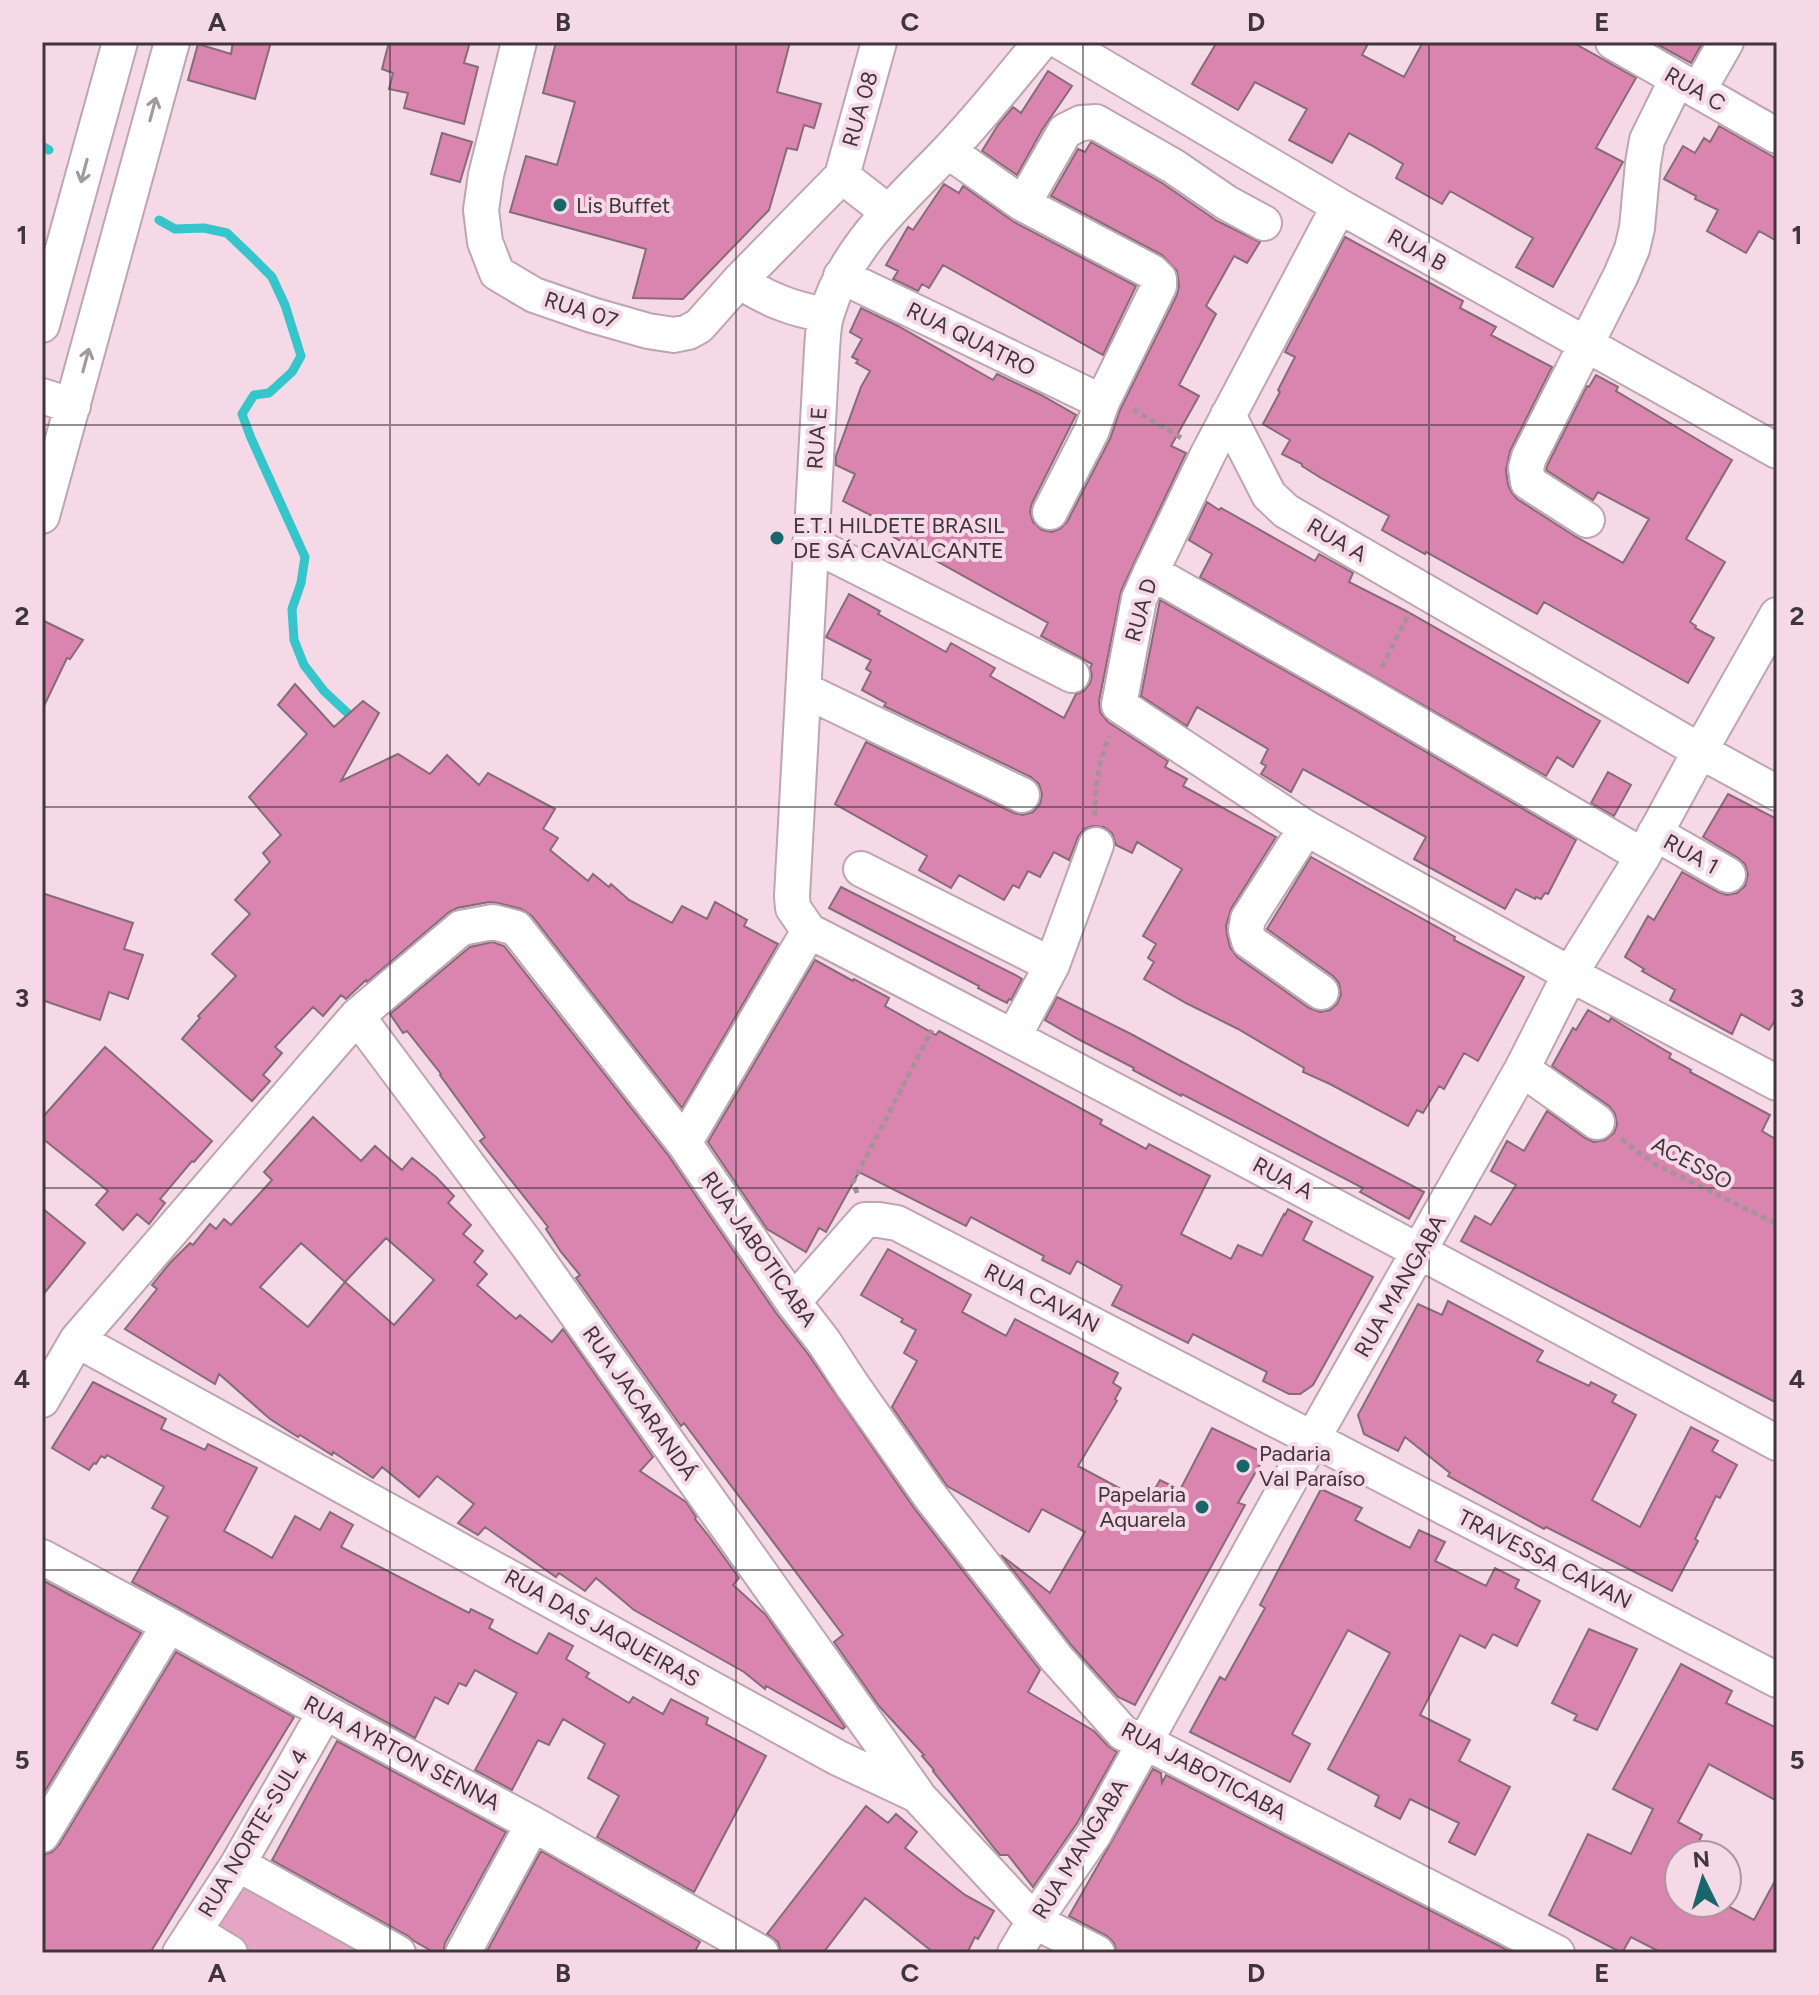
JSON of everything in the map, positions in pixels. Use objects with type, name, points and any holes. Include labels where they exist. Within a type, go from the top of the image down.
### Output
[{"type":"street","points":[[42,325],[120,42]]},
{"type":"street","points":[[42,516],[58,401],[172,42]]},
{"type":"street","name":"RUA 07","points":[[519,42],[486,175],[481,210],[485,242],[497,273],[534,295],[648,331],[674,335],[688,332],[699,326],[842,176]]},
{"type":"street","name":"RUA 08","points":[[842,176],[879,42]]},
{"type":"street","name":"RUA E","points":[[802,921],[792,903],[792,896],[810,543],[826,315],[841,276],[857,251],[888,212],[948,151],[1041,42]]},
{"type":"street","name":"RUA B","points":[[1061,42],[1339,206],[1777,451]]},
{"type":"street","name":"RUA C","points":[[1613,42],[1777,136]]},
{"type":"street","points":[[1587,520],[1528,482],[1526,468],[1529,457],[1587,346],[1632,249],[1647,140],[1687,85],[1726,42]]},
{"type":"street","points":[[1023,204],[1065,131],[1081,123],[1096,122],[1264,223]]},
{"type":"street","points":[[948,151],[1023,204],[1152,272],[1159,279],[1159,286],[1102,402],[1092,430],[1050,512]]},
{"type":"street","points":[[842,176],[888,212]]},
{"type":"street","name":"RUA D","points":[[1119,705],[1139,599],[1228,415],[1339,206]]},
{"type":"street","name":"RUA QUATRO","points":[[841,276],[1102,402]]},
{"type":"street","points":[[739,281],[764,297],[795,309],[826,315]]},
{"type":"street","name":"RUA A","points":[[1228,415],[1269,495],[1286,511],[1777,793]]},
{"type":"street","points":[[810,543],[1072,675]]},
{"type":"street","name":"RUA 1","points":[[1151,572],[1368,695],[1649,844],[1728,875]]},
{"type":"street","name":"RUA MANGABA","points":[[1015,1953],[1094,1834],[1522,1069],[1570,974],[1649,844],[1777,615]]},
{"type":"street","points":[[804,690],[1022,795]]},
{"type":"street","points":[[1119,705],[1306,828],[1570,974],[1777,1083]]},
{"type":"street","points":[[1306,828],[1248,919],[1246,930],[1249,941],[1321,992]]},
{"type":"street","points":[[1014,1036],[1052,965],[1096,845]]},
{"type":"street","points":[[861,869],[1052,965]]},
{"type":"street","points":[[684,1143],[802,921]]},
{"type":"street","name":"RUA A","points":[[802,921],[947,1002],[1420,1250],[1777,1443]]},
{"type":"street","name":"RUA JABOTICABA","points":[[42,1400],[77,1340],[357,1016],[461,928],[493,922],[516,928],[684,1143],[930,1496],[1057,1659],[1123,1733],[1557,1953]]},
{"type":"street","name":"RUA JACARANDÁ","points":[[357,1016],[529,1247],[917,1795]]},
{"type":"street","points":[[1522,1069],[1597,1122]]},
{"type":"street","points":[[793,1302],[865,1220]]},
{"type":"street","name":"RUA CAVAN","points":[[865,1220],[897,1223],[1313,1438]]},
{"type":"street","name":"RUA DAS JAQUEIRAS","points":[[77,1340],[838,1758],[917,1795],[1034,1921],[1097,1953]]},
{"type":"street","name":"TRAVESSA CAVAN","points":[[1313,1438],[1777,1680]]},
{"type":"street","name":"RUA AYRTON SENNA","points":[[42,1557],[533,1824],[718,1943],[761,1953]]},
{"type":"street","points":[[42,1835],[169,1625]]},
{"type":"street","name":"RUA NORTE-SUL 4","points":[[187,1942],[238,1864],[325,1712]]},
{"type":"street","points":[[463,1953],[533,1824]]},
{"type":"street","points":[[238,1864],[398,1953]]},
{"type":"street","points":[[187,1942],[230,1953]]},
{"type":"path","points":[[1368,695],[1421,589]]},
{"type":"path","points":[[1096,845],[1094,792],[1102,755],[1119,705]]},
{"type":"path","points":[[865,1220],[853,1182],[947,1002]]},
{"type":"path","name":"ACESSO","points":[[1597,1122],[1653,1163],[1777,1224]]},
{"type":"shaded area","points":[[240,1883],[380,1953],[250,1953],[217,1933],[217,1917]]},
{"type":"building","points":[[233,42],[271,42],[255,99],[188,80],[198,44],[231,54]]},
{"type":"building","points":[[389,42],[470,42],[464,63],[478,67],[464,124],[404,108],[408,93],[389,89],[393,73],[382,69]]},
{"type":"building","points":[[556,42],[790,42],[777,92],[821,104],[814,128],[804,125],[797,150],[787,148],[769,210],[683,299],[633,298],[646,249],[510,212],[526,156],[557,165],[575,102],[543,93]]},
{"type":"building","points":[[1217,42],[1369,42],[1362,55],[1404,77],[1423,42],[1572,42],[1636,78],[1596,148],[1623,162],[1553,287],[1516,267],[1533,238],[1450,191],[1442,204],[1396,178],[1403,164],[1371,145],[1349,133],[1332,163],[1289,140],[1307,109],[1255,82],[1238,110],[1192,84]]},
{"type":"building","points":[[1653,42],[1703,42],[1691,63]]},
{"type":"building","points":[[1048,71],[1072,86],[1017,175],[982,151],[1013,107],[1021,113]]},
{"type":"building","points":[[1719,126],[1777,159],[1777,241],[1759,231],[1746,253],[1707,231],[1718,210],[1664,179],[1683,146],[1695,153],[1704,138],[1710,142]]},
{"type":"building","points":[[442,133],[472,142],[460,182],[431,174]]},
{"type":"building","points":[[1091,142],[1162,183],[1217,221],[1260,242],[1247,263],[1234,256],[1206,306],[1216,314],[1179,385],[1199,396],[1171,446],[1186,453],[1121,591],[1099,701],[1100,712],[1108,722],[1168,761],[1165,767],[1187,779],[1183,786],[1276,837],[1231,909],[1227,935],[1237,957],[1309,1008],[1320,1012],[1330,1010],[1341,995],[1339,983],[1267,929],[1311,857],[1524,977],[1478,1061],[1464,1053],[1444,1089],[1439,1086],[1423,1113],[1417,1110],[1408,1126],[1303,1072],[1304,1068],[1238,1029],[1144,979],[1154,962],[1148,958],[1156,944],[1143,936],[1182,869],[1137,842],[1132,853],[1116,845],[1112,833],[1104,827],[1084,829],[1069,860],[1054,852],[1040,877],[1028,871],[1019,888],[1013,885],[1004,900],[959,875],[951,888],[919,870],[927,856],[835,804],[866,742],[1014,813],[1023,815],[1033,812],[1040,804],[1042,794],[1039,784],[1031,777],[884,706],[886,703],[862,690],[871,672],[866,669],[871,660],[826,637],[849,594],[946,652],[951,643],[995,668],[990,676],[1064,718],[1076,694],[1084,691],[1090,683],[1092,664],[1041,636],[1048,623],[874,526],[878,519],[843,501],[855,474],[836,465],[836,456],[861,387],[870,371],[852,357],[862,339],[850,332],[861,308],[993,380],[997,374],[1076,415],[1030,512],[1033,522],[1042,530],[1052,532],[1067,522],[1110,439],[1120,410],[1179,286],[1177,271],[1162,255],[1051,196],[1078,149],[1085,152]]},
{"type":"building","points":[[944,184],[959,193],[963,186],[1014,222],[1136,286],[1103,355],[943,265],[929,288],[922,284],[918,291],[893,279],[898,271],[886,265],[908,227],[913,230]]},
{"type":"building","points":[[1345,237],[1463,301],[1460,308],[1496,327],[1491,335],[1552,367],[1510,451],[1506,470],[1508,485],[1517,499],[1576,537],[1623,563],[1649,519],[1598,492],[1593,500],[1546,470],[1587,386],[1596,375],[1618,387],[1616,391],[1732,460],[1686,539],[1725,562],[1690,622],[1714,638],[1688,683],[1544,602],[1537,614],[1382,530],[1389,516],[1282,454],[1290,440],[1263,424],[1295,357],[1285,352]]},
{"type":"building","points":[[1207,502],[1315,561],[1319,554],[1353,573],[1349,582],[1600,721],[1573,767],[1557,757],[1546,776],[1200,577],[1212,554],[1189,540]]},
{"type":"building","points":[[1160,600],[1576,840],[1548,894],[1535,899],[1516,889],[1505,909],[1414,859],[1426,837],[1303,769],[1291,792],[1261,774],[1266,766],[1261,763],[1268,749],[1197,707],[1187,726],[1141,696]]},
{"type":"building","points":[[42,620],[83,640],[70,659],[67,658],[42,710]]},
{"type":"building","points":[[295,684],[334,727],[363,701],[379,713],[341,781],[398,754],[430,774],[447,755],[479,785],[488,773],[555,809],[543,829],[558,838],[550,850],[588,881],[593,874],[609,887],[611,884],[629,900],[672,923],[682,906],[707,919],[715,902],[747,920],[744,926],[778,944],[682,1108],[532,916],[521,909],[498,903],[489,902],[449,912],[346,999],[341,995],[323,1016],[313,1007],[275,1047],[282,1053],[263,1075],[270,1081],[252,1101],[182,1039],[200,1018],[198,1016],[236,976],[212,954],[250,914],[235,900],[270,862],[263,853],[281,835],[249,797],[307,734],[278,705]]},
{"type":"building","points":[[1608,772],[1631,785],[1614,816],[1591,803]]},
{"type":"building","points":[[1728,794],[1777,819],[1777,1017],[1769,1030],[1741,1014],[1732,1034],[1670,1000],[1675,990],[1625,957],[1648,916],[1654,920],[1682,872],[1727,895],[1737,893],[1745,886],[1748,874],[1745,864],[1703,837]]},
{"type":"building","points":[[841,887],[1019,977],[1022,979],[1011,1000],[1007,1003],[993,996],[829,908]]},
{"type":"building","points":[[42,893],[133,923],[124,949],[143,955],[128,999],[109,992],[100,1020],[42,1000]]},
{"type":"building","points":[[492,942],[504,946],[668,1155],[914,1508],[1040,1670],[1028,1692],[1094,1731],[1117,1752],[1077,1823],[1033,1887],[1008,1855],[1000,1855],[933,1771],[924,1755],[879,1706],[834,1642],[843,1635],[684,1423],[681,1426],[576,1278],[580,1275],[561,1252],[546,1229],[548,1227],[480,1141],[485,1137],[441,1074],[407,1031],[403,1033],[390,1014],[470,947]]},
{"type":"building","points":[[815,960],[889,998],[885,1006],[936,1035],[939,1031],[1102,1120],[1100,1124],[1146,1149],[1149,1144],[1210,1176],[1181,1234],[1231,1259],[1238,1245],[1262,1256],[1288,1209],[1312,1222],[1303,1240],[1373,1277],[1313,1385],[1300,1394],[1289,1394],[1263,1381],[1267,1372],[1193,1334],[1188,1343],[1112,1305],[1122,1286],[1077,1261],[1070,1274],[1042,1260],[1044,1256],[971,1217],[966,1226],[859,1172],[826,1232],[819,1228],[806,1252],[767,1229],[708,1142]]},
{"type":"building","points":[[1057,997],[1424,1192],[1409,1219],[1360,1192],[1363,1188],[1181,1096],[1045,1020]]},
{"type":"building","points":[[1588,1010],[1609,1022],[1611,1018],[1671,1054],[1669,1058],[1690,1072],[1770,1115],[1762,1131],[1777,1140],[1777,1403],[1461,1241],[1475,1216],[1491,1225],[1516,1185],[1491,1171],[1507,1141],[1524,1151],[1547,1111],[1594,1142],[1605,1140],[1614,1133],[1617,1125],[1615,1114],[1609,1106],[1552,1066],[1573,1028],[1576,1030]]},
{"type":"building","points":[[105,1047],[212,1141],[160,1199],[165,1203],[149,1224],[137,1214],[123,1230],[96,1205],[108,1191],[42,1138],[42,1118]]},
{"type":"building","points":[[313,1117],[361,1161],[375,1146],[402,1170],[412,1158],[436,1177],[454,1196],[448,1203],[471,1225],[463,1234],[483,1251],[474,1262],[487,1274],[477,1285],[516,1319],[520,1315],[552,1342],[563,1329],[653,1457],[640,1471],[686,1502],[739,1578],[733,1585],[765,1614],[845,1727],[843,1729],[766,1686],[765,1689],[744,1672],[634,1610],[596,1578],[585,1591],[559,1573],[556,1577],[485,1527],[478,1535],[458,1523],[474,1504],[437,1476],[419,1497],[382,1467],[373,1478],[333,1452],[332,1455],[270,1419],[219,1374],[215,1384],[125,1329],[157,1289],[152,1285],[170,1263],[190,1243],[193,1245],[210,1224],[216,1229],[224,1219],[231,1225],[272,1180],[264,1172]],"holes":[[[386,1238],[434,1280],[394,1325],[345,1282]],[[301,1243],[345,1282],[308,1327],[260,1287]]]},
{"type":"building","points":[[42,1208],[85,1243],[42,1296]]},
{"type":"building","points":[[888,1249],[971,1295],[962,1312],[1006,1336],[1015,1319],[1118,1373],[1113,1383],[1121,1388],[1115,1399],[1117,1401],[1078,1466],[1147,1503],[1160,1480],[1180,1490],[1212,1428],[1266,1454],[1238,1503],[1245,1505],[1135,1705],[1118,1697],[1072,1646],[1001,1555],[1050,1593],[1085,1532],[1042,1509],[1029,1532],[947,1486],[892,1407],[917,1361],[904,1353],[916,1330],[861,1295]]},
{"type":"building","points":[[1448,1301],[1543,1351],[1537,1361],[1589,1386],[1591,1382],[1616,1395],[1612,1402],[1636,1415],[1592,1500],[1640,1527],[1691,1427],[1718,1441],[1712,1451],[1737,1465],[1720,1498],[1716,1496],[1695,1539],[1698,1541],[1672,1591],[1546,1527],[1544,1529],[1448,1476],[1450,1473],[1405,1437],[1398,1451],[1364,1434],[1358,1415],[1418,1304],[1442,1315]]},
{"type":"building","points":[[93,1382],[166,1419],[161,1429],[205,1450],[208,1444],[257,1468],[224,1531],[272,1558],[295,1516],[320,1530],[330,1512],[353,1525],[341,1547],[469,1613],[471,1609],[493,1620],[489,1628],[537,1654],[549,1633],[573,1646],[566,1659],[589,1673],[586,1677],[629,1703],[633,1697],[663,1714],[671,1699],[708,1718],[706,1724],[766,1756],[694,1892],[597,1837],[619,1796],[588,1778],[605,1744],[563,1719],[549,1745],[538,1740],[512,1790],[475,1770],[517,1693],[475,1670],[466,1686],[459,1683],[448,1704],[435,1697],[415,1738],[132,1582],[168,1517],[152,1508],[164,1487],[107,1455],[105,1458],[101,1456],[89,1470],[52,1448]]},
{"type":"building","points":[[1321,1489],[1362,1508],[1355,1520],[1384,1535],[1410,1548],[1419,1530],[1445,1542],[1435,1561],[1486,1586],[1495,1568],[1519,1580],[1515,1588],[1540,1601],[1517,1646],[1493,1634],[1485,1648],[1460,1635],[1420,1715],[1470,1740],[1459,1761],[1510,1787],[1475,1855],[1449,1842],[1459,1823],[1410,1799],[1400,1819],[1375,1806],[1379,1796],[1328,1769],[1390,1653],[1348,1630],[1292,1734],[1310,1744],[1290,1782],[1190,1732],[1220,1677],[1225,1680],[1265,1608],[1260,1605]]},
{"type":"building","points":[[42,1580],[141,1633],[42,1796]]},
{"type":"building","points":[[1589,1629],[1637,1649],[1597,1730],[1574,1720],[1577,1715],[1552,1703]]},
{"type":"building","points":[[176,1652],[294,1717],[150,1953],[42,1953],[42,1855],[52,1852],[59,1845]]},
{"type":"building","points":[[1681,1664],[1732,1691],[1726,1703],[1777,1728],[1777,1801],[1709,1764],[1678,1822],[1702,1835],[1700,1839],[1663,1839],[1663,1919],[1743,1919],[1743,1914],[1754,1920],[1777,1877],[1777,1953],[1662,1953],[1631,1937],[1622,1953],[1549,1915],[1588,1834],[1631,1854],[1653,1809],[1613,1789]]},
{"type":"building","points":[[337,1741],[506,1832],[445,1943],[443,1953],[435,1953],[272,1860]]},
{"type":"building","points":[[1153,1769],[1161,1773],[1162,1783],[1166,1775],[1513,1953],[1117,1953],[1114,1943],[1107,1936],[1069,1916]]},
{"type":"building","points":[[866,1806],[888,1823],[896,1814],[917,1832],[905,1848],[965,1895],[994,1911],[967,1953],[934,1953],[865,1898],[823,1953],[781,1953],[778,1942],[767,1934]]},
{"type":"building","points":[[541,1851],[700,1942],[694,1953],[486,1953]]},
{"type":"waterway","points":[[42,146],[49,150]]},
{"type":"waterway","points":[[159,220],[175,229],[204,228],[227,233],[272,277],[285,305],[301,356],[292,372],[269,393],[254,395],[242,414],[305,557],[301,583],[292,609],[294,640],[304,665],[324,691],[356,721]]},
{"type":"place","name":"Lis Buffet","points":[[560,205]]},
{"type":"place","name":"E.T.I HILDETE BRASIL DE SÁ CAVALCANTE","points":[[777,538]]},
{"type":"place","name":"Padaria Val Paraíso","points":[[1243,1466]]},
{"type":"place","name":"Papelaria Aquarela","points":[[1202,1507]]}]
